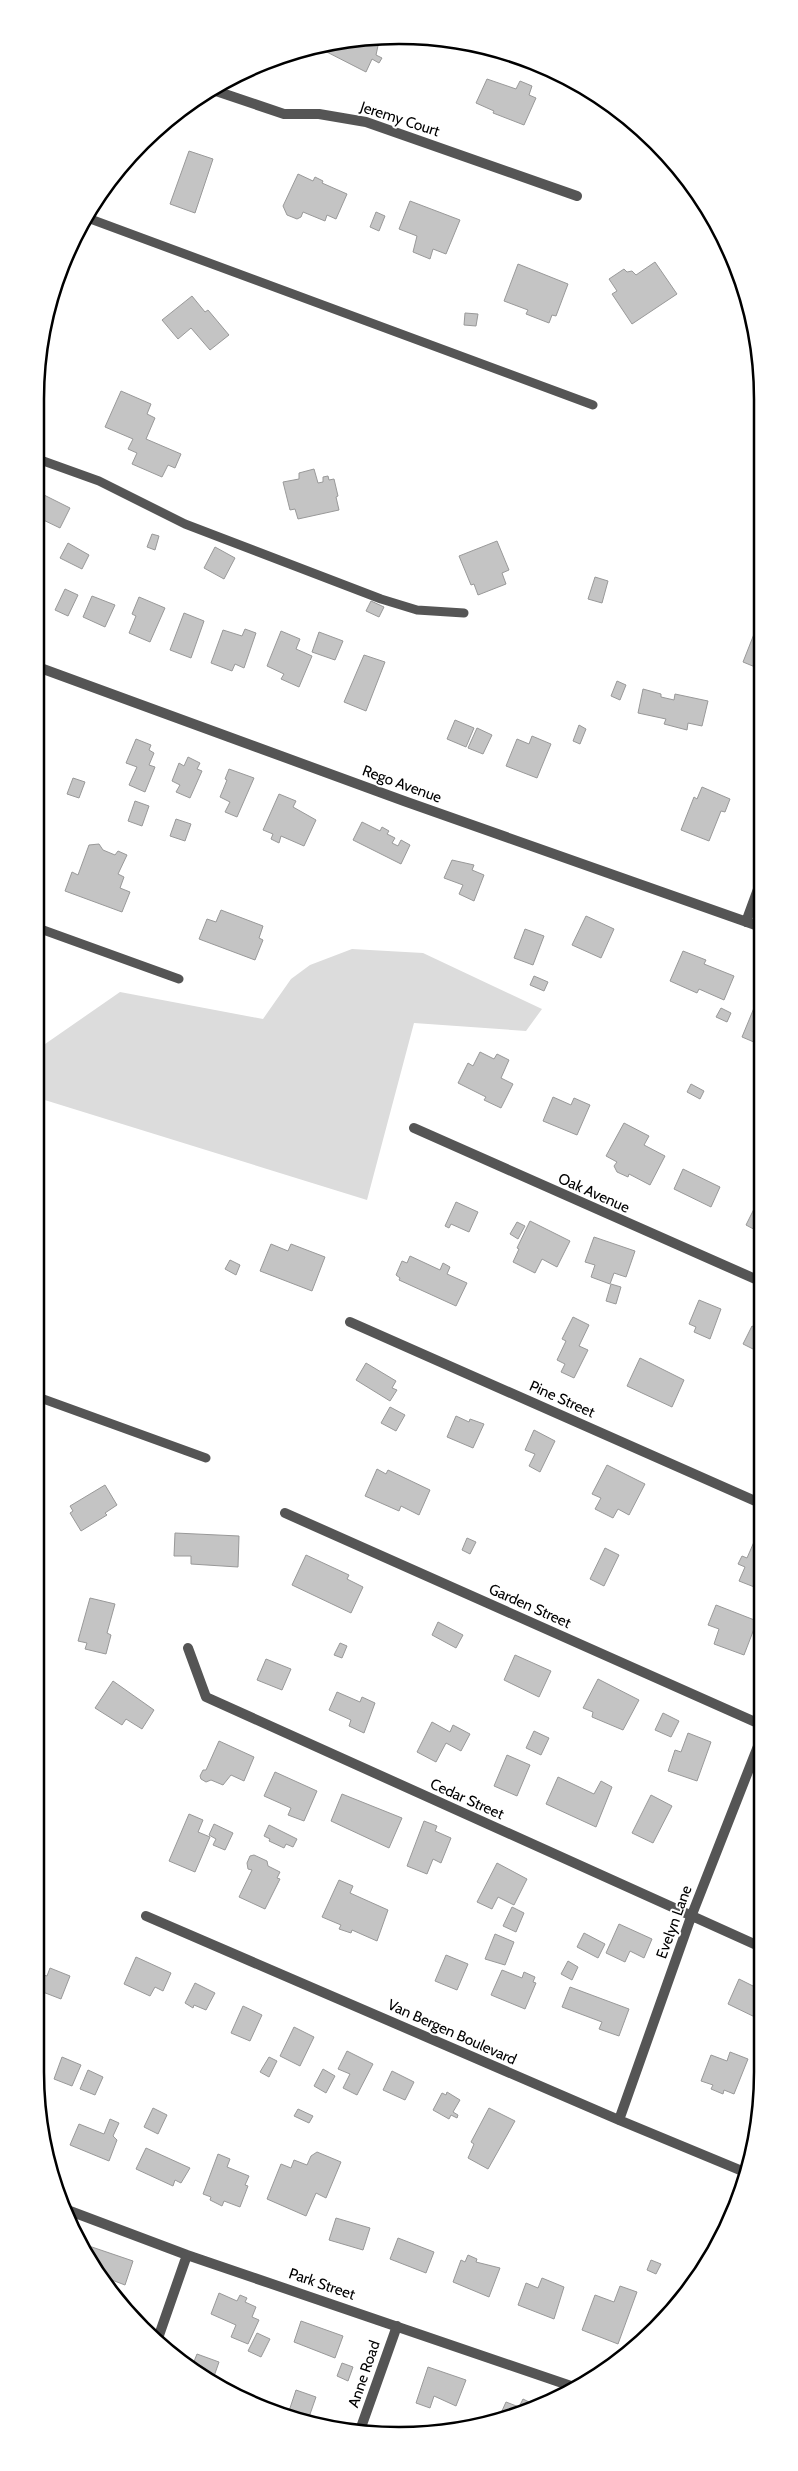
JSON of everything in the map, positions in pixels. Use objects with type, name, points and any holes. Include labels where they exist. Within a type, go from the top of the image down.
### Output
[{"type":"street","name":"Jeremy Court","points":[[219,92],[284,114],[319,114],[366,122],[577,196]]},
{"type":"street","name":"Rego Avenue","points":[[44,669],[404,801],[754,925]]},
{"type":"street","points":[[746,922],[754,900]]},
{"type":"street","name":"Oak Avenue","points":[[414,1128],[754,1278]]},
{"type":"street","name":"Pine Street","points":[[350,1322],[754,1500]]},
{"type":"street","name":"Garden Street","points":[[285,1513],[754,1721]]},
{"type":"street","name":"Cedar Street","points":[[188,1648],[206,1697],[754,1944]]},
{"type":"street","name":"Evelyn Lane","points":[[619,2120],[691,1917],[754,1756]]},
{"type":"street","name":"Van Bergen Boulevard","points":[[146,1916],[619,2120],[740,2170]]},
{"type":"street","name":"Park Street","points":[[73,2212],[187,2254],[568,2385]]},
{"type":"street","points":[[159,2334],[187,2254]]},
{"type":"street","name":"Anne Road","points":[[362,2425],[397,2326]]},
{"type":"lane","points":[[92,219],[593,405]]},
{"type":"lane","points":[[44,461],[99,481],[185,524],[381,599],[417,610],[464,613]]},
{"type":"lane","points":[[44,930],[179,979]]},
{"type":"lane","points":[[44,1399],[206,1458]]},
{"type":"shaded area","points":[[352,949],[423,953],[542,1009],[526,1031],[414,1023],[367,1200],[44,1100],[44,1045],[120,992],[263,1019],[291,979],[310,965]]},
{"type":"building","points":[[378,45],[376,55],[382,58],[379,63],[372,59],[366,72],[326,52]]},
{"type":"building","points":[[487,79],[516,89],[520,81],[532,86],[529,95],[536,98],[524,125],[493,113],[494,111],[476,103]]},
{"type":"building","points":[[189,151],[213,159],[195,213],[170,204]]},
{"type":"building","points":[[298,174],[313,181],[315,177],[323,181],[322,183],[347,194],[336,219],[327,215],[325,221],[303,212],[301,217],[297,219],[287,215],[283,206]]},
{"type":"building","points":[[410,201],[460,220],[446,254],[433,249],[430,259],[413,252],[417,236],[399,229]]},
{"type":"building","points":[[376,212],[385,216],[379,231],[370,227]]},
{"type":"building","points":[[655,262],[677,294],[632,324],[612,294],[617,291],[609,279],[624,269],[627,272],[632,271],[636,275]]},
{"type":"building","points":[[518,264],[568,284],[556,316],[552,315],[549,323],[526,314],[528,310],[504,301]]},
{"type":"building","points":[[192,296],[205,312],[208,310],[229,335],[210,350],[191,328],[178,339],[162,320]]},
{"type":"building","points":[[465,313],[478,314],[476,326],[464,325]]},
{"type":"building","points":[[121,391],[151,404],[147,414],[155,418],[146,439],[181,454],[175,468],[168,465],[162,477],[132,464],[137,453],[128,449],[133,439],[105,427]]},
{"type":"building","points":[[314,469],[318,483],[323,482],[323,477],[328,476],[329,480],[334,479],[339,510],[298,519],[295,509],[290,510],[283,482],[299,479],[299,473]]},
{"type":"building","points":[[44,495],[70,508],[60,528],[44,520]]},
{"type":"building","points":[[152,534],[159,536],[155,550],[147,547]]},
{"type":"building","points":[[497,541],[509,570],[502,573],[506,584],[478,595],[474,584],[471,585],[459,556]]},
{"type":"building","points":[[68,543],[89,555],[82,569],[60,558]]},
{"type":"building","points":[[215,547],[235,558],[224,579],[204,568]]},
{"type":"building","points":[[595,577],[608,581],[602,603],[588,599]]},
{"type":"building","points":[[65,589],[78,595],[68,616],[55,610]]},
{"type":"building","points":[[92,596],[115,605],[105,627],[83,617]]},
{"type":"building","points":[[139,597],[165,608],[150,642],[129,633],[136,616],[132,614]]},
{"type":"building","points":[[371,601],[384,607],[379,617],[366,611]]},
{"type":"building","points":[[184,613],[204,621],[191,658],[170,650]]},
{"type":"building","points":[[245,629],[256,633],[244,668],[235,664],[232,671],[211,663],[223,630],[242,636]]},
{"type":"building","points":[[281,631],[300,639],[296,649],[312,656],[299,687],[281,679],[284,674],[267,666]]},
{"type":"building","points":[[319,632],[343,641],[335,660],[312,652]]},
{"type":"building","points":[[754,634],[754,667],[743,662]]},
{"type":"building","points":[[364,655],[385,662],[366,711],[344,702]]},
{"type":"building","points":[[617,681],[626,685],[620,700],[611,696]]},
{"type":"building","points":[[643,689],[661,694],[661,697],[674,700],[675,694],[708,701],[702,726],[688,723],[687,730],[664,724],[666,719],[638,713]]},
{"type":"building","points":[[455,720],[474,728],[466,747],[447,739]]},
{"type":"building","points":[[579,725],[586,729],[580,744],[573,741]]},
{"type":"building","points":[[477,728],[492,735],[483,754],[468,748]]},
{"type":"building","points":[[532,736],[551,744],[537,778],[506,766],[517,739],[529,744]]},
{"type":"building","points":[[136,739],[151,745],[149,750],[154,753],[149,765],[155,767],[145,792],[129,785],[137,767],[126,763]]},
{"type":"building","points":[[188,757],[200,763],[197,769],[202,771],[190,798],[176,792],[180,785],[172,781],[179,763],[184,766]]},
{"type":"building","points":[[229,769],[254,778],[237,817],[225,812],[230,802],[220,797]]},
{"type":"building","points":[[73,778],[85,782],[79,798],[67,794]]},
{"type":"building","points":[[702,787],[730,799],[725,812],[721,811],[709,841],[681,830],[694,797],[697,799]]},
{"type":"building","points":[[279,794],[296,801],[293,807],[316,820],[304,846],[281,836],[279,843],[271,839],[273,834],[263,830]]},
{"type":"building","points":[[135,801],[149,806],[142,826],[128,821]]},
{"type":"building","points":[[176,819],[191,824],[185,841],[170,836]]},
{"type":"building","points":[[362,822],[380,831],[382,827],[389,831],[387,834],[395,838],[392,843],[398,846],[401,840],[410,845],[401,864],[353,840]]},
{"type":"building","points":[[99,844],[103,850],[115,855],[118,851],[127,855],[118,874],[124,877],[120,888],[130,892],[122,912],[65,891],[72,872],[78,875],[89,845]]},
{"type":"building","points":[[452,860],[474,865],[472,870],[484,875],[474,901],[459,894],[463,885],[444,878]]},
{"type":"building","points":[[221,910],[263,926],[259,938],[263,940],[255,960],[199,939],[207,919],[216,922]]},
{"type":"building","points":[[586,916],[614,929],[601,958],[572,945]]},
{"type":"building","points":[[525,929],[544,936],[533,965],[514,958]]},
{"type":"building","points":[[683,951],[706,960],[704,964],[734,976],[724,1000],[699,989],[697,993],[670,981]]},
{"type":"building","points":[[534,976],[548,982],[544,991],[530,985]]},
{"type":"building","points":[[721,1008],[731,1013],[727,1022],[716,1017]]},
{"type":"building","points":[[754,1008],[754,1042],[742,1037]]},
{"type":"building","points":[[480,1052],[494,1059],[497,1054],[509,1060],[501,1078],[513,1084],[501,1108],[484,1100],[486,1097],[458,1083],[468,1063],[473,1066]]},
{"type":"building","points":[[691,1084],[704,1091],[700,1099],[687,1092]]},
{"type":"building","points":[[553,1097],[571,1105],[574,1098],[590,1105],[577,1135],[543,1121]]},
{"type":"building","points":[[624,1123],[649,1136],[644,1145],[665,1156],[650,1185],[629,1174],[628,1177],[617,1172],[614,1166],[617,1162],[606,1156]]},
{"type":"building","points":[[683,1169],[720,1187],[711,1207],[674,1189]]},
{"type":"building","points":[[456,1202],[478,1212],[469,1232],[451,1224],[449,1228],[445,1226]]},
{"type":"building","points":[[754,1209],[754,1229],[746,1225]]},
{"type":"building","points":[[530,1221],[570,1241],[557,1267],[542,1259],[535,1273],[513,1262],[519,1249],[517,1248]]},
{"type":"building","points":[[517,1222],[525,1226],[518,1239],[510,1234]]},
{"type":"building","points":[[594,1237],[635,1251],[626,1277],[614,1273],[610,1284],[591,1277],[595,1265],[585,1262]]},
{"type":"building","points":[[271,1244],[288,1251],[291,1244],[325,1257],[312,1291],[260,1271]]},
{"type":"building","points":[[410,1256],[440,1270],[443,1263],[450,1267],[447,1274],[467,1283],[456,1306],[399,1280],[400,1278],[396,1275],[402,1261],[407,1263]]},
{"type":"building","points":[[230,1260],[240,1265],[236,1275],[225,1269]]},
{"type":"building","points":[[611,1284],[621,1287],[616,1304],[606,1301]]},
{"type":"building","points":[[699,1300],[721,1309],[710,1339],[694,1332],[696,1327],[689,1324]]},
{"type":"building","points":[[573,1317],[589,1325],[579,1346],[588,1350],[574,1378],[561,1372],[565,1364],[557,1360],[566,1341],[562,1339]]},
{"type":"building","points":[[752,1326],[754,1327],[754,1350],[743,1344]]},
{"type":"building","points":[[640,1358],[684,1380],[672,1407],[627,1386]]},
{"type":"building","points":[[366,1363],[396,1381],[392,1388],[397,1390],[390,1401],[356,1380]]},
{"type":"building","points":[[390,1407],[405,1415],[396,1431],[381,1423]]},
{"type":"building","points":[[456,1416],[469,1422],[470,1419],[484,1424],[473,1448],[447,1437]]},
{"type":"building","points":[[534,1430],[555,1441],[540,1472],[529,1466],[535,1454],[525,1450]]},
{"type":"building","points":[[607,1465],[645,1484],[629,1515],[618,1509],[613,1518],[595,1509],[601,1498],[592,1494]]},
{"type":"building","points":[[377,1469],[386,1474],[388,1470],[430,1490],[419,1515],[401,1506],[399,1511],[365,1496]]},
{"type":"building","points":[[105,1485],[117,1505],[105,1513],[107,1515],[81,1531],[70,1513],[73,1511],[70,1506]]},
{"type":"building","points":[[175,1533],[239,1536],[238,1567],[191,1564],[191,1556],[174,1556]]},
{"type":"building","points":[[467,1538],[476,1542],[470,1554],[462,1550]]},
{"type":"building","points":[[754,1542],[754,1587],[739,1581],[745,1567],[738,1564],[742,1556],[747,1558]]},
{"type":"building","points":[[605,1548],[619,1555],[604,1586],[590,1579]]},
{"type":"building","points":[[306,1555],[349,1575],[347,1579],[363,1587],[351,1613],[292,1585]]},
{"type":"building","points":[[90,1598],[115,1604],[107,1633],[111,1635],[106,1654],[85,1649],[87,1643],[78,1641]]},
{"type":"building","points":[[716,1605],[754,1620],[754,1629],[744,1655],[714,1644],[719,1629],[708,1625]]},
{"type":"building","points":[[438,1622],[463,1635],[456,1648],[432,1635]]},
{"type":"building","points":[[340,1643],[347,1646],[342,1658],[334,1655]]},
{"type":"building","points":[[515,1655],[551,1671],[539,1697],[504,1680]]},
{"type":"building","points":[[266,1659],[291,1669],[282,1690],[257,1680]]},
{"type":"building","points":[[598,1679],[639,1700],[623,1730],[592,1717],[593,1712],[583,1708]]},
{"type":"building","points":[[113,1681],[154,1710],[142,1729],[126,1719],[122,1725],[95,1708]]},
{"type":"building","points":[[337,1692],[360,1702],[362,1697],[375,1703],[364,1733],[349,1726],[351,1720],[329,1710]]},
{"type":"building","points":[[663,1713],[679,1721],[671,1737],[655,1730]]},
{"type":"building","points":[[432,1722],[450,1732],[453,1725],[470,1734],[461,1751],[446,1743],[436,1762],[417,1752]]},
{"type":"building","points":[[534,1731],[549,1738],[541,1755],[526,1748]]},
{"type":"building","points":[[688,1733],[711,1742],[697,1781],[668,1771],[675,1750],[681,1752]]},
{"type":"building","points":[[219,1741],[254,1757],[244,1781],[231,1775],[223,1785],[211,1780],[206,1782],[201,1779],[200,1776],[203,1770],[206,1770]]},
{"type":"building","points":[[507,1755],[530,1765],[517,1796],[494,1786]]},
{"type":"building","points":[[275,1772],[317,1791],[304,1821],[288,1815],[291,1808],[264,1796]]},
{"type":"building","points":[[558,1777],[594,1794],[601,1781],[612,1787],[596,1827],[546,1804]]},
{"type":"building","points":[[342,1794],[402,1818],[389,1848],[331,1821]]},
{"type":"building","points":[[651,1795],[672,1806],[653,1843],[632,1833]]},
{"type":"building","points":[[189,1814],[203,1820],[198,1832],[210,1837],[195,1872],[169,1861]]},
{"type":"building","points":[[424,1821],[437,1826],[435,1831],[451,1838],[441,1863],[433,1859],[427,1874],[407,1866]]},
{"type":"building","points":[[214,1824],[233,1833],[225,1850],[213,1845],[216,1839],[209,1835]]},
{"type":"building","points":[[269,1825],[297,1839],[293,1847],[286,1844],[284,1848],[269,1841],[270,1839],[264,1836]]},
{"type":"building","points":[[254,1855],[267,1861],[268,1866],[280,1872],[277,1878],[280,1879],[265,1909],[239,1897],[252,1870],[248,1869],[247,1863],[250,1856]]},
{"type":"building","points":[[497,1863],[527,1879],[514,1905],[498,1897],[492,1909],[477,1902]]},
{"type":"building","points":[[339,1880],[353,1886],[350,1893],[388,1910],[377,1941],[352,1930],[351,1933],[339,1929],[341,1925],[322,1917]]},
{"type":"building","points":[[512,1907],[524,1913],[516,1932],[503,1926]]},
{"type":"building","points":[[619,1924],[652,1939],[644,1958],[630,1951],[625,1962],[606,1953]]},
{"type":"building","points":[[584,1933],[605,1944],[598,1958],[577,1947]]},
{"type":"building","points":[[495,1934],[514,1942],[505,1965],[485,1959]]},
{"type":"building","points":[[446,1955],[468,1964],[457,1990],[435,1981]]},
{"type":"building","points":[[136,1957],[171,1973],[163,1991],[155,1987],[150,1996],[124,1984]]},
{"type":"building","points":[[568,1961],[578,1967],[572,1980],[561,1974]]},
{"type":"building","points":[[50,1968],[70,1976],[61,1999],[44,1992],[44,1975],[47,1976]]},
{"type":"building","points":[[502,1970],[522,1978],[524,1972],[535,1977],[533,1982],[536,1983],[525,2009],[491,1995]]},
{"type":"building","points":[[739,1979],[754,1986],[754,2017],[728,2004]]},
{"type":"building","points":[[195,1983],[215,1993],[206,2010],[194,2005],[193,2008],[185,2003]]},
{"type":"building","points":[[570,1987],[629,2009],[619,2036],[599,2029],[602,2022],[562,2007]]},
{"type":"building","points":[[243,2006],[262,2015],[250,2041],[231,2033]]},
{"type":"building","points":[[294,2027],[314,2037],[300,2066],[280,2056]]},
{"type":"building","points":[[347,2051],[373,2064],[357,2095],[343,2088],[350,2074],[338,2069]]},
{"type":"building","points":[[730,2052],[748,2059],[734,2094],[724,2090],[723,2094],[711,2089],[713,2085],[701,2081],[711,2055],[727,2061]]},
{"type":"building","points":[[62,2057],[81,2065],[72,2086],[54,2079]]},
{"type":"building","points":[[269,2057],[277,2061],[269,2077],[260,2072]]},
{"type":"building","points":[[323,2069],[335,2076],[326,2093],[314,2086]]},
{"type":"building","points":[[88,2070],[103,2077],[95,2095],[80,2089]]},
{"type":"building","points":[[392,2071],[414,2082],[405,2100],[383,2090]]},
{"type":"building","points":[[447,2092],[460,2100],[453,2112],[458,2115],[457,2118],[451,2115],[449,2119],[433,2110],[442,2093],[446,2095]]},
{"type":"building","points":[[153,2108],[167,2115],[158,2134],[144,2127]]},
{"type":"building","points":[[489,2108],[515,2121],[488,2169],[468,2158],[474,2144],[471,2142]]},
{"type":"building","points":[[298,2109],[313,2116],[309,2123],[294,2116]]},
{"type":"building","points":[[110,2119],[119,2123],[113,2136],[117,2140],[109,2161],[70,2145],[79,2124],[104,2134]]},
{"type":"building","points":[[146,2148],[190,2168],[181,2183],[175,2180],[173,2186],[136,2169]]},
{"type":"building","points":[[317,2152],[341,2162],[326,2198],[316,2193],[306,2216],[267,2199],[281,2164],[291,2168],[294,2160],[307,2165],[311,2156]]},
{"type":"building","points":[[218,2154],[230,2159],[227,2167],[249,2176],[245,2185],[248,2186],[240,2207],[224,2201],[222,2206],[210,2200],[211,2197],[203,2194]]},
{"type":"building","points":[[336,2218],[370,2228],[363,2250],[329,2240]]},
{"type":"building","points":[[398,2238],[434,2252],[426,2273],[390,2259]]},
{"type":"building","points":[[89,2246],[133,2261],[125,2285],[111,2280]]},
{"type":"building","points":[[468,2255],[477,2259],[476,2262],[500,2268],[489,2297],[453,2282],[461,2260],[465,2262]]},
{"type":"building","points":[[651,2260],[661,2264],[656,2274],[647,2270]]},
{"type":"building","points":[[542,2278],[564,2287],[554,2319],[518,2305],[526,2283],[538,2288]]},
{"type":"building","points":[[620,2286],[637,2292],[618,2344],[582,2330],[595,2295],[614,2302]]},
{"type":"building","points":[[219,2293],[237,2301],[240,2295],[247,2298],[245,2302],[256,2307],[252,2317],[259,2320],[248,2344],[231,2337],[236,2325],[211,2314]]},
{"type":"building","points":[[301,2321],[343,2336],[335,2358],[294,2342]]},
{"type":"building","points":[[257,2333],[270,2339],[261,2357],[248,2351]]},
{"type":"building","points":[[197,2354],[219,2362],[214,2375],[194,2362]]},
{"type":"building","points":[[342,2363],[353,2367],[348,2381],[337,2376]]},
{"type":"building","points":[[428,2367],[466,2380],[456,2406],[434,2396],[430,2408],[416,2403]]},
{"type":"building","points":[[296,2390],[316,2397],[310,2416],[290,2409]]},
{"type":"building","points":[[523,2399],[529,2402],[520,2406]]},
{"type":"building","points":[[506,2402],[517,2406],[502,2412]]}]
